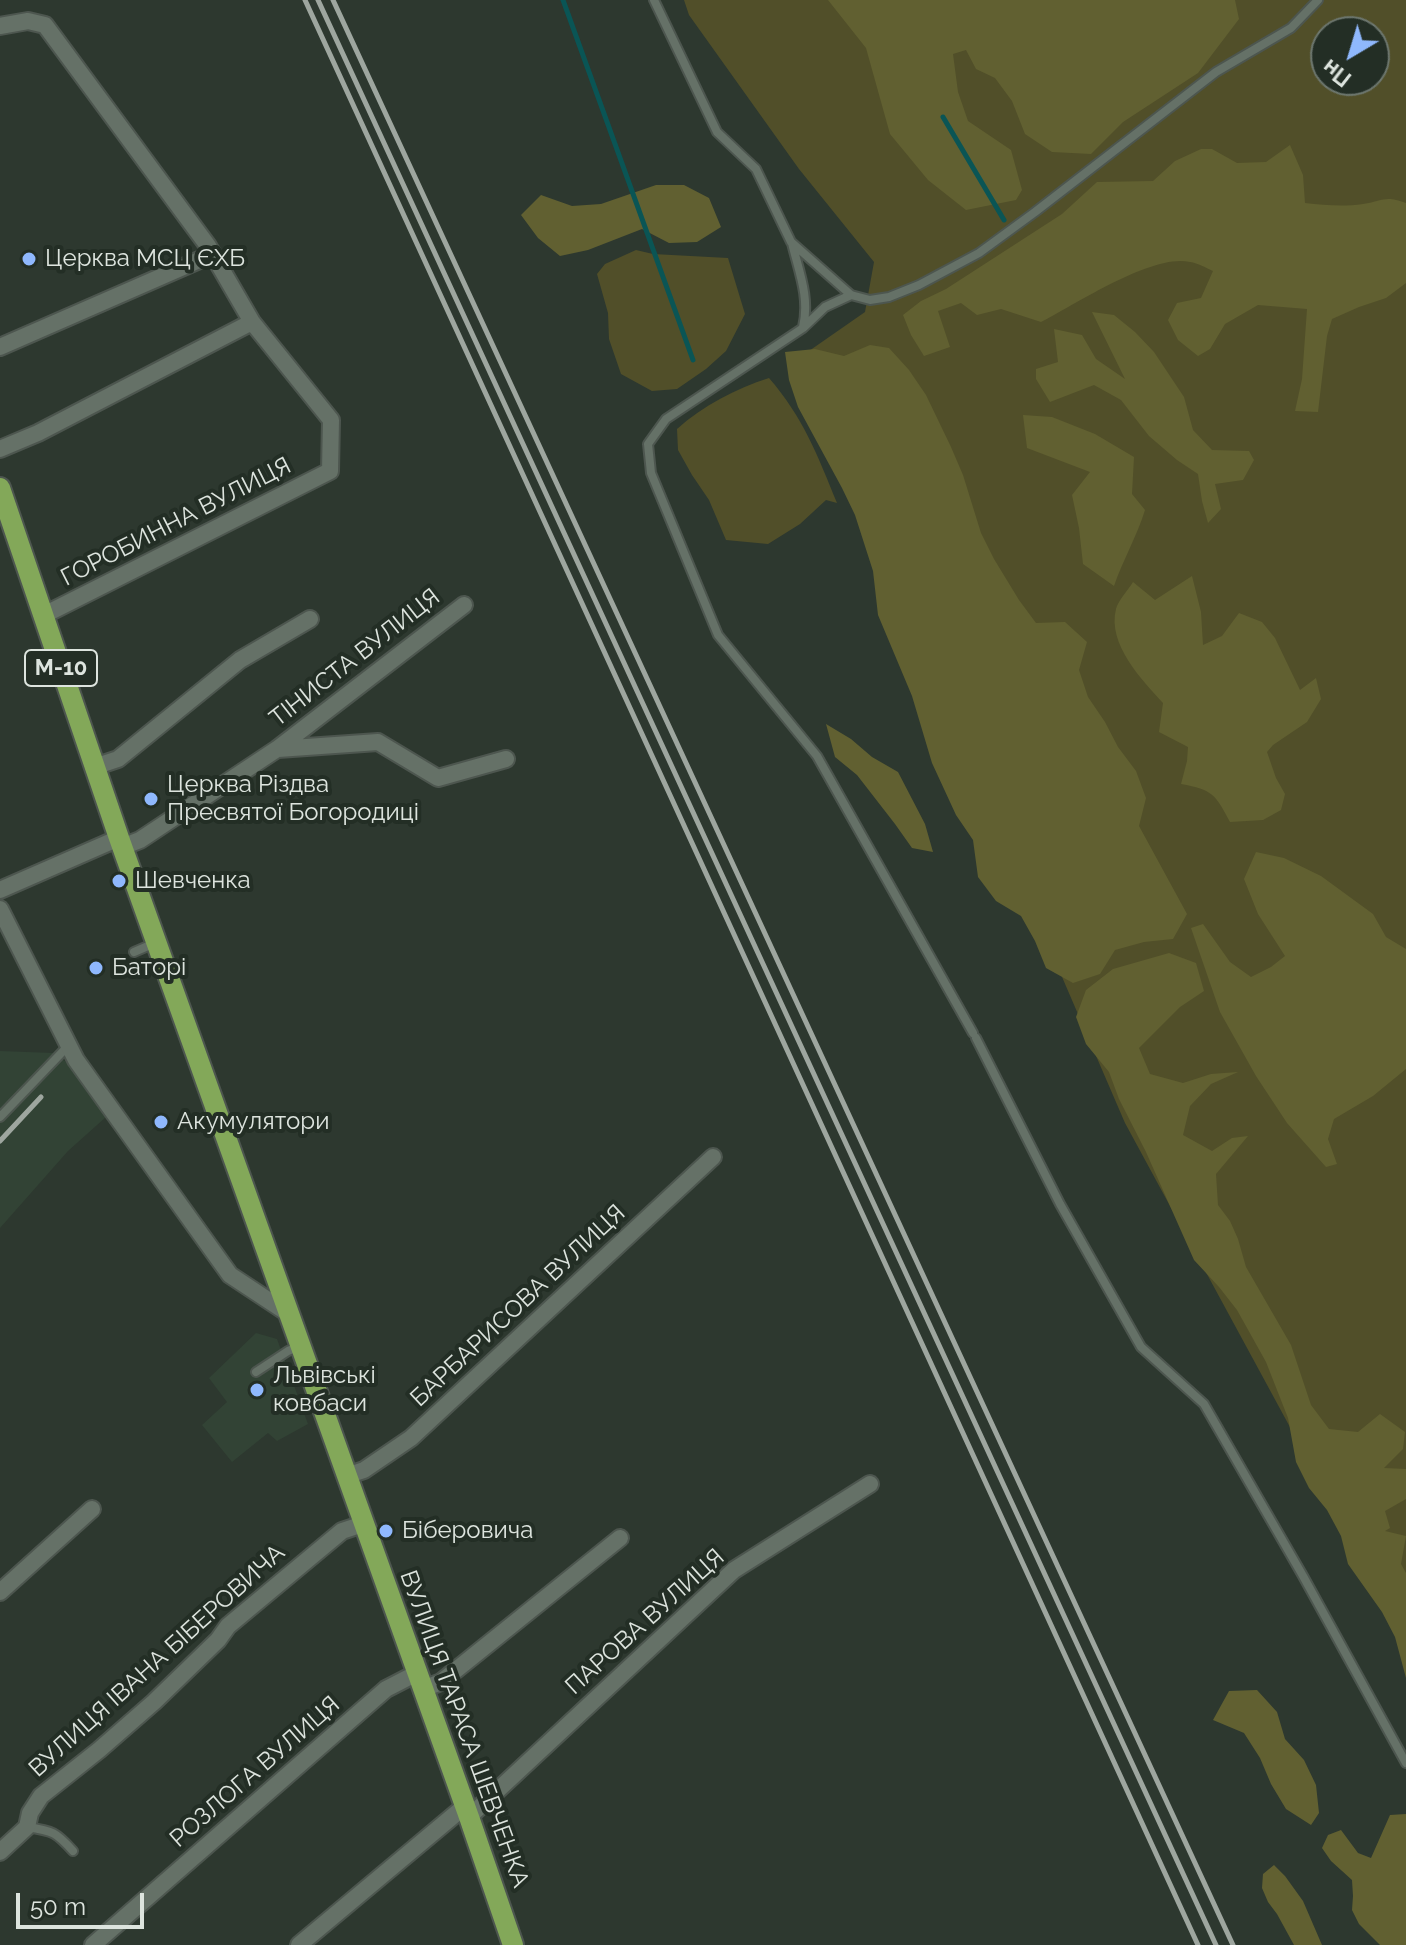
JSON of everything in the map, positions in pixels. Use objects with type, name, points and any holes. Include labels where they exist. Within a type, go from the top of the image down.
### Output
[{"type":"main road","name":"ВУЛИЦЯ ТАРАСА ШЕВЧЕНКА","points":[[0,488],[94,767],[513,1945]]},
{"type":"street","points":[[0,26],[28,21],[45,25],[213,254],[252,322],[38,433],[0,449]]},
{"type":"street","points":[[0,347],[213,254]]},
{"type":"street","name":"ГОРОБИННА ВУЛИЦЯ","points":[[44,615],[330,471],[331,420],[252,322]]},
{"type":"street","name":"ТІНИСТА ВУЛИЦЯ","points":[[0,890],[121,843],[140,840],[277,749],[464,605]]},
{"type":"street","points":[[94,767],[118,759],[240,660],[310,619]]},
{"type":"street","name":"ТІНИСТА ВУЛИЦЯ","points":[[277,749],[378,742],[438,778],[506,759]]},
{"type":"street","points":[[0,909],[76,1060],[230,1275],[289,1314]]},
{"type":"street","name":"БАРБАРИСОВА ВУЛИЦЯ","points":[[346,1476],[364,1470],[411,1438],[713,1157]]},
{"type":"street","name":"ПАРОВА ВУЛИЦЯ","points":[[299,1945],[467,1811],[734,1570],[870,1484]]},
{"type":"street","points":[[0,1592],[92,1509]]},
{"type":"street","name":"ВУЛИЦЯ ІВАНА БІБЕРОВИЧА","points":[[0,1852],[27,1827],[30,1813],[41,1796],[154,1702],[218,1640],[228,1626],[342,1531],[363,1524]]},
{"type":"street","name":"РОЗЛОГА ВУЛИЦЯ","points":[[93,1945],[386,1689],[420,1681],[441,1682],[620,1538]]},
{"type":"lane","points":[[654,0],[717,132],[756,169],[791,242],[805,291],[803,328]]},
{"type":"lane","points":[[791,242],[851,295],[870,300],[889,297],[919,285],[979,253],[1216,72],[1291,28],[1318,0]]},
{"type":"lane","points":[[851,295],[825,307],[803,328],[666,419],[648,444],[651,473],[718,635],[817,756],[974,1035],[1060,1204],[1141,1347],[1204,1404],[1406,1763]]},
{"type":"lane","points":[[134,952],[156,943]]},
{"type":"lane","points":[[0,1117],[69,1044]]},
{"type":"lane","points":[[256,1372],[300,1346]]},
{"type":"lane","points":[[27,1827],[59,1835],[73,1851]]},
{"type":"shaded area","points":[[684,0],[1406,0],[1406,1641],[1125,1123],[796,360],[865,312],[874,262],[799,169],[689,15]]},
{"type":"shaded area","points":[[828,0],[1235,0],[1239,19],[1198,73],[1123,122],[1091,154],[1052,152],[1025,134],[1012,101],[995,78],[976,69],[966,50],[953,54],[958,92],[968,121],[1011,150],[1022,190],[1016,200],[966,210],[928,180],[890,134],[866,48]]},
{"type":"shaded area","points":[[1290,145],[1303,175],[1305,203],[1348,205],[1388,199],[1406,203],[1406,283],[1386,298],[1332,319],[1327,336],[1318,412],[1295,411],[1302,379],[1307,309],[1258,305],[1225,324],[1210,349],[1198,356],[1178,340],[1168,320],[1177,303],[1201,298],[1213,271],[1193,263],[1174,261],[1136,272],[1041,322],[1001,309],[977,315],[961,303],[938,311],[950,347],[924,356],[911,335],[903,315],[1062,214],[1097,182],[1153,181],[1175,161],[1201,149],[1212,149],[1237,163],[1266,162]]},
{"type":"shaded area","points":[[656,185],[684,185],[709,198],[721,227],[697,242],[669,243],[642,229],[588,250],[560,256],[538,238],[521,215],[541,195],[572,206],[601,204]]},
{"type":"shaded area","points":[[636,250],[653,254],[728,258],[745,314],[726,351],[677,389],[652,391],[621,374],[609,339],[608,313],[597,274],[605,264]]},
{"type":"shaded area","points":[[1092,312],[1114,315],[1154,352],[1184,397],[1193,430],[1212,450],[1249,451],[1254,460],[1243,480],[1215,484],[1221,509],[1208,523],[1198,474],[1149,436],[1121,400],[1094,385],[1050,402],[1036,379],[1036,369],[1058,362],[1054,329],[1082,335],[1096,359],[1125,379]]},
{"type":"shaded area","points":[[870,345],[889,348],[926,395],[963,475],[981,533],[1019,600],[1036,623],[1065,622],[1087,642],[1079,670],[1088,697],[1136,771],[1146,798],[1139,826],[1187,914],[1173,939],[1144,942],[1115,950],[1100,974],[1073,983],[1046,968],[1021,916],[996,901],[978,877],[973,840],[956,815],[932,763],[912,696],[878,615],[873,571],[855,515],[798,407],[789,380],[785,352],[815,349],[844,356]]},
{"type":"shaded area","points":[[769,378],[800,422],[837,503],[826,500],[800,524],[768,544],[726,540],[709,500],[678,450],[677,429],[720,399]]},
{"type":"shaded area","points":[[1023,415],[1052,417],[1095,434],[1134,457],[1132,494],[1145,510],[1114,586],[1083,564],[1072,495],[1090,472],[1027,448]]},
{"type":"shaded area","points":[[1192,576],[1201,612],[1203,645],[1222,636],[1239,613],[1262,622],[1275,638],[1300,690],[1316,678],[1321,699],[1307,722],[1267,752],[1285,794],[1281,810],[1263,820],[1230,822],[1221,805],[1207,791],[1181,784],[1188,747],[1159,732],[1163,703],[1128,660],[1117,635],[1116,609],[1133,582],[1155,600]]},
{"type":"shaded area","points":[[826,724],[898,772],[925,824],[933,852],[912,848],[857,775],[835,757]]},
{"type":"shaded area","points":[[1256,852],[1284,858],[1321,876],[1373,914],[1386,937],[1406,949],[1406,1069],[1373,1096],[1334,1119],[1328,1139],[1337,1164],[1326,1167],[1287,1123],[1256,1076],[1220,1012],[1191,928],[1203,924],[1230,962],[1251,977],[1285,956],[1258,914],[1244,879]]},
{"type":"shaded area","points":[[1169,953],[1196,963],[1204,991],[1180,1007],[1139,1048],[1150,1074],[1183,1083],[1211,1074],[1238,1072],[1211,1084],[1190,1106],[1183,1135],[1212,1151],[1232,1138],[1248,1136],[1216,1174],[1218,1205],[1230,1221],[1246,1267],[1291,1345],[1311,1405],[1329,1429],[1358,1432],[1380,1414],[1405,1432],[1403,1449],[1384,1468],[1406,1469],[1406,1499],[1385,1511],[1390,1528],[1385,1531],[1406,1536],[1401,1564],[1406,1573],[1406,1678],[1395,1637],[1382,1612],[1348,1564],[1341,1536],[1327,1510],[1309,1488],[1296,1462],[1288,1418],[1266,1362],[1237,1310],[1194,1260],[1109,1072],[1086,1044],[1076,1017],[1086,990],[1113,969]]},
{"type":"shaded area","points":[[0,1051],[53,1053],[77,1069],[106,1117],[68,1151],[0,1228]]},
{"type":"shaded area","name":"Львівські ковбаси","points":[[256,1333],[277,1339],[308,1424],[277,1441],[268,1433],[232,1462],[202,1425],[227,1402],[209,1378]]},
{"type":"shaded area","points":[[1257,1690],[1277,1712],[1285,1739],[1304,1760],[1316,1785],[1319,1813],[1311,1825],[1286,1809],[1244,1733],[1213,1720],[1229,1691]]},
{"type":"shaded area","points":[[1406,1814],[1406,1945],[1380,1945],[1359,1924],[1352,1910],[1352,1880],[1322,1848],[1328,1835],[1341,1830],[1358,1853],[1371,1858],[1390,1815]]},
{"type":"shaded area","points":[[1274,1865],[1303,1901],[1322,1945],[1294,1945],[1268,1902],[1262,1888],[1263,1874]]},
{"type":"waterway","points":[[563,0],[693,360]]},
{"type":"waterway","points":[[943,117],[1004,220]]},
{"type":"railway","points":[[305,0],[1198,1945]]},
{"type":"railway","points":[[318,0],[1216,1945]]},
{"type":"railway","points":[[333,0],[1233,1945]]},
{"type":"railway","points":[[0,1141],[41,1097]]},
{"type":"place","name":"Церква МСЦ ЄХБ","points":[[29,259]]},
{"type":"place","name":"Церква Різдва Пресвятої Богородиці","points":[[151,799]]},
{"type":"place","name":"Шевченка","points":[[119,881]]},
{"type":"place","name":"Баторі","points":[[96,968]]},
{"type":"place","name":"Акумулятори","points":[[161,1122]]},
{"type":"place","name":"Львівські ковбаси","points":[[257,1390]]},
{"type":"place","name":"Біберовича","points":[[386,1531]]}]
